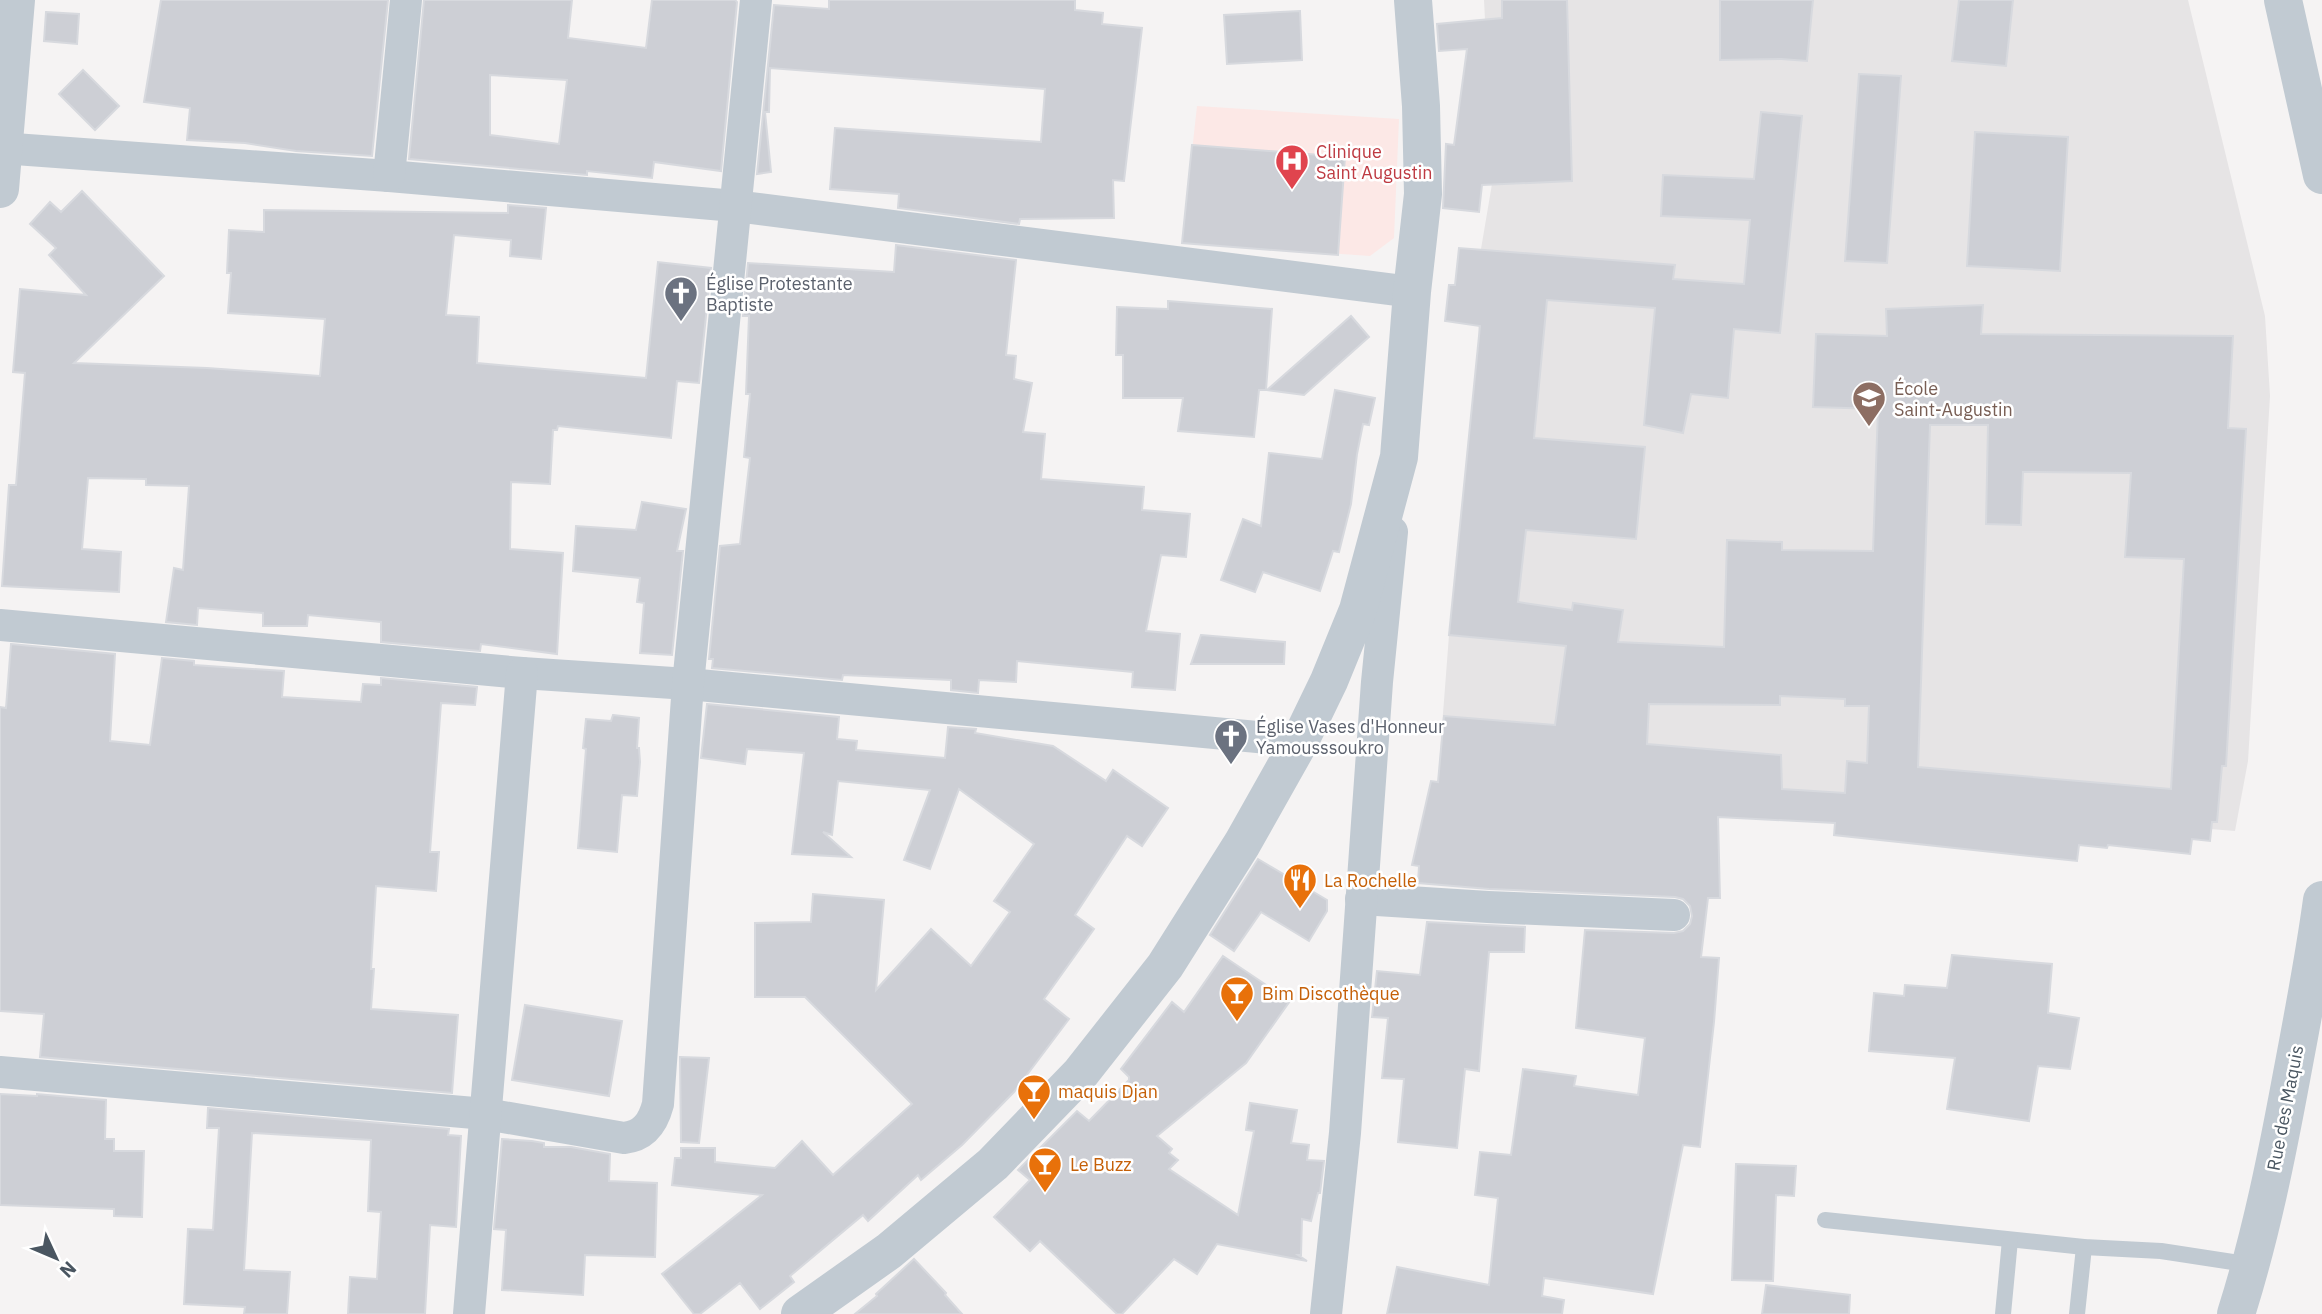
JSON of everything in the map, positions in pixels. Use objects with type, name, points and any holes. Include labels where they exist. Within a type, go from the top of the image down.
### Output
[{"type":"street","points":[[0,188],[16,0]]},
{"type":"street","points":[[389,176],[406,0]]},
{"type":"street","points":[[0,1072],[486,1114],[624,1138],[635,1137],[647,1129],[655,1118],[688,684],[756,0]]},
{"type":"street","points":[[1326,1314],[1345,1133],[1377,682],[1423,194],[1421,106],[1413,0]]},
{"type":"street","points":[[2283,0],[2322,175]]},
{"type":"street","points":[[2,148],[389,176],[735,206],[1412,292]]},
{"type":"street","points":[[800,1314],[889,1251],[993,1164],[1080,1074],[1165,966],[1242,844],[1300,741],[1329,681],[1358,610],[1399,457]]},
{"type":"street","points":[[0,625],[522,673],[688,684],[1300,741]]},
{"type":"street","points":[[470,1314],[522,673]]},
{"type":"street","points":[[1361,899],[1674,915]]},
{"type":"street","name":"Rue des Maquis","points":[[2236,1314],[2252,1265],[2277,1157],[2314,959],[2322,900]]},
{"type":"lane","points":[[1825,1220],[2084,1247],[2161,1251],[2252,1265]]},
{"type":"lane","points":[[2003,1314],[2010,1240]]},
{"type":"lane","points":[[2077,1314],[2084,1247]]},
{"type":"shaded area","name":"École Saint-Augustin","points":[[1484,0],[2188,0],[2265,316],[2270,396],[2248,761],[2235,831],[1439,766],[1449,635],[1479,338],[1477,294],[1481,249],[1493,178]]},
{"type":"shaded area","name":"Clinique Saint Augustin","points":[[1197,106],[1399,119],[1394,238],[1370,256],[1182,243]]},
{"type":"building","points":[[161,0],[388,0],[372,156],[187,140],[190,108],[144,102]]},
{"type":"building","points":[[424,0],[572,0],[568,38],[646,48],[652,0],[737,2],[721,171],[654,162],[652,178],[409,159]],"holes":[[[490,75],[567,80],[559,144],[490,135]]]},
{"type":"building","points":[[829,0],[1075,0],[1075,10],[1103,13],[1102,24],[1142,28],[1124,181],[1113,180],[1114,218],[1020,219],[1019,224],[898,208],[899,194],[830,189],[835,128],[1041,142],[1045,89],[770,68],[769,112],[765,112],[771,172],[757,174],[774,5],[829,9]]},
{"type":"building","points":[[1502,0],[1567,0],[1572,181],[1482,185],[1479,212],[1443,208],[1446,144],[1454,145],[1467,49],[1439,51],[1437,24],[1502,18]]},
{"type":"building","points":[[1720,0],[1813,0],[1807,61],[1720,60]]},
{"type":"building","points":[[1959,0],[2013,0],[2006,66],[1952,61]]},
{"type":"building","points":[[1300,11],[1302,60],[1227,64],[1224,15]]},
{"type":"building","points":[[46,12],[79,14],[77,44],[44,41]]},
{"type":"building","points":[[83,70],[119,106],[95,130],[59,94]]},
{"type":"building","points":[[1859,74],[1901,76],[1887,263],[1845,261]]},
{"type":"building","points":[[1761,112],[1802,116],[1780,333],[1734,329],[1728,398],[1691,394],[1683,433],[1644,425],[1655,308],[1547,300],[1534,438],[1645,447],[1636,539],[1526,530],[1518,602],[1572,610],[1573,603],[1623,610],[1618,642],[1724,647],[1727,540],[1782,542],[1782,550],[1873,551],[1878,409],[1813,407],[1816,334],[1887,336],[1886,309],[1983,305],[1981,334],[2233,336],[2228,428],[2246,429],[2226,766],[2222,766],[2217,822],[2212,822],[2210,841],[2192,839],[2190,854],[2108,845],[2107,848],[2079,845],[2077,861],[1834,835],[1835,823],[1718,817],[1720,898],[1708,898],[1701,957],[1719,958],[1700,1147],[1683,1145],[1653,1294],[1544,1278],[1542,1296],[1564,1300],[1562,1314],[1387,1314],[1397,1267],[1489,1285],[1498,1198],[1475,1195],[1480,1152],[1511,1155],[1523,1069],[1576,1076],[1574,1086],[1638,1095],[1645,1038],[1576,1028],[1585,930],[1674,933],[1683,931],[1690,924],[1692,916],[1690,906],[1683,899],[1675,897],[1489,889],[1418,883],[1419,866],[1412,865],[1431,781],[1438,782],[1444,716],[1555,725],[1566,646],[1449,635],[1480,326],[1445,321],[1449,285],[1455,285],[1459,248],[1675,265],[1673,279],[1744,284],[1750,220],[1661,216],[1663,175],[1754,179]],"holes":[[[1930,425],[1988,425],[1986,524],[2021,525],[2023,472],[2131,473],[2125,557],[2184,559],[2171,789],[1918,767]],[[1780,696],[1845,699],[1845,706],[1869,706],[1867,763],[1847,761],[1845,793],[1782,789],[1781,755],[1647,744],[1649,704],[1780,705]]]},
{"type":"building","points":[[1975,132],[2068,137],[2060,271],[1967,266]]},
{"type":"building","points":[[1192,145],[1345,157],[1338,255],[1182,243]]},
{"type":"building","points":[[82,191],[164,276],[74,363],[320,376],[325,319],[228,313],[231,273],[227,273],[229,230],[264,232],[264,210],[508,213],[508,205],[546,208],[541,259],[510,256],[511,240],[454,235],[446,315],[479,317],[477,363],[646,378],[658,262],[711,268],[699,383],[677,381],[671,438],[558,426],[557,430],[553,430],[550,484],[511,482],[510,549],[563,553],[557,654],[481,644],[480,651],[381,642],[381,622],[308,615],[307,626],[263,626],[263,613],[198,608],[197,625],[166,622],[174,568],[183,570],[189,486],[146,485],[146,479],[88,478],[82,549],[121,552],[119,592],[2,586],[9,485],[16,485],[25,373],[13,372],[20,289],[86,295],[49,255],[56,248],[30,224],[50,202],[61,212]]},
{"type":"building","points":[[896,245],[1016,260],[1006,355],[1016,356],[1014,379],[1032,383],[1023,432],[1045,434],[1041,479],[1144,487],[1142,510],[1190,514],[1186,557],[1161,555],[1146,631],[1180,634],[1175,690],[1132,687],[1133,672],[1017,661],[1016,682],[979,680],[978,693],[951,690],[951,680],[843,675],[842,680],[712,668],[713,659],[709,659],[720,546],[740,544],[750,458],[744,457],[750,394],[746,394],[749,316],[743,316],[748,263],[894,272]]},
{"type":"building","points":[[1168,301],[1272,309],[1266,390],[1259,390],[1254,437],[1178,431],[1183,398],[1123,398],[1123,355],[1116,355],[1117,307],[1168,309]]},
{"type":"building","points":[[1351,316],[1369,337],[1304,395],[1267,390]]},
{"type":"building","points":[[1335,390],[1375,398],[1369,425],[1363,424],[1351,504],[1339,552],[1333,551],[1320,591],[1263,572],[1255,592],[1221,580],[1243,519],[1261,526],[1269,453],[1322,459]]},
{"type":"building","points":[[642,502],[686,509],[677,551],[683,551],[672,655],[640,653],[644,603],[637,602],[640,578],[573,571],[576,526],[636,530]]},
{"type":"building","points":[[1201,635],[1285,642],[1284,664],[1191,664]]},
{"type":"building","points":[[11,644],[115,654],[110,741],[150,745],[162,658],[194,661],[194,665],[284,671],[282,697],[361,702],[363,684],[381,685],[381,678],[477,687],[475,705],[441,703],[430,852],[439,852],[436,891],[376,886],[371,1009],[458,1015],[452,1093],[40,1057],[44,1014],[0,1011],[0,707],[6,708]]},
{"type":"building","points":[[707,704],[839,717],[837,739],[857,741],[856,750],[945,758],[948,727],[976,729],[975,733],[1053,746],[1106,781],[1113,770],[1168,808],[1142,846],[1127,836],[1075,915],[1094,929],[1044,999],[1069,1019],[1014,1092],[962,1145],[921,1180],[918,1175],[868,1221],[863,1215],[790,1276],[794,1282],[760,1309],[740,1283],[700,1314],[694,1314],[662,1274],[762,1195],[672,1185],[675,1158],[681,1158],[681,1148],[715,1148],[715,1162],[775,1168],[802,1141],[833,1175],[912,1104],[805,997],[755,997],[755,923],[811,922],[813,894],[884,900],[876,990],[931,929],[971,966],[1010,912],[994,901],[1034,844],[959,789],[930,869],[904,860],[930,790],[838,781],[832,835],[823,832],[851,857],[792,854],[804,753],[747,749],[745,764],[701,758]]},
{"type":"building","points":[[613,715],[639,718],[637,748],[640,762],[637,796],[622,795],[617,852],[578,848],[586,719],[611,721]]},
{"type":"building","points":[[1258,859],[1327,900],[1327,911],[1309,941],[1261,912],[1234,951],[1210,935]]},
{"type":"building","points":[[1427,922],[1525,927],[1524,952],[1489,952],[1479,1071],[1465,1069],[1457,1148],[1398,1142],[1404,1079],[1382,1078],[1388,1018],[1372,1017],[1377,971],[1420,975]]},
{"type":"building","points":[[1952,955],[2052,964],[2048,1013],[2079,1018],[2070,1069],[2038,1066],[2029,1121],[1947,1109],[1955,1058],[1869,1051],[1874,993],[1904,996],[1905,985],[1947,988]]},
{"type":"building","points":[[1223,956],[1290,1001],[1246,1063],[1157,1136],[1172,1149],[1169,1153],[1178,1160],[1169,1169],[1238,1215],[1254,1131],[1246,1130],[1250,1103],[1297,1110],[1291,1143],[1309,1145],[1307,1160],[1324,1161],[1320,1193],[1311,1221],[1302,1219],[1301,1255],[1298,1255],[1307,1261],[1217,1244],[1197,1274],[1174,1259],[1122,1314],[1117,1314],[1040,1241],[1030,1251],[994,1217],[1030,1180],[1018,1170],[1077,1111],[1089,1121],[1129,1080],[1121,1069],[1172,1002],[1184,1012]]},
{"type":"building","points":[[525,1005],[622,1021],[609,1096],[512,1080]]},
{"type":"building","points":[[680,1057],[709,1058],[699,1143],[681,1142]]},
{"type":"building","points":[[0,1094],[106,1100],[105,1139],[114,1139],[114,1151],[144,1151],[142,1217],[114,1216],[114,1209],[0,1205]]},
{"type":"building","points":[[208,1108],[449,1129],[448,1135],[461,1136],[456,1227],[430,1225],[425,1314],[348,1314],[350,1277],[377,1279],[381,1212],[368,1211],[371,1140],[252,1133],[244,1270],[290,1272],[287,1314],[244,1314],[245,1307],[184,1304],[188,1229],[213,1230],[219,1128],[207,1128]]},
{"type":"building","points":[[502,1139],[544,1143],[544,1147],[571,1147],[610,1154],[609,1181],[657,1183],[655,1257],[585,1255],[583,1295],[502,1290],[506,1230],[494,1229]]},
{"type":"building","points":[[1736,1164],[1796,1166],[1794,1196],[1776,1195],[1773,1281],[1732,1280]]},
{"type":"building","points":[[914,1259],[962,1314],[855,1314],[877,1296],[876,1294]]},
{"type":"building","points":[[1766,1285],[1850,1295],[1849,1314],[1762,1314]]},
{"type":"place","name":"Clinique Saint Augustin","points":[[1292,191]]},
{"type":"place","name":"Église Protestante Baptiste","points":[[681,323]]},
{"type":"place","name":"École Saint-Augustin","points":[[1869,428]]},
{"type":"place","name":"Église Vases d'Honneur Yamousssoukro","points":[[1231,766]]},
{"type":"place","name":"La Rochelle","points":[[1300,910]]},
{"type":"place","name":"Bim Discothèque","points":[[1237,1023]]},
{"type":"place","name":"maquis Djan","points":[[1034,1121]]},
{"type":"place","name":"Le Buzz","points":[[1045,1194]]}]
